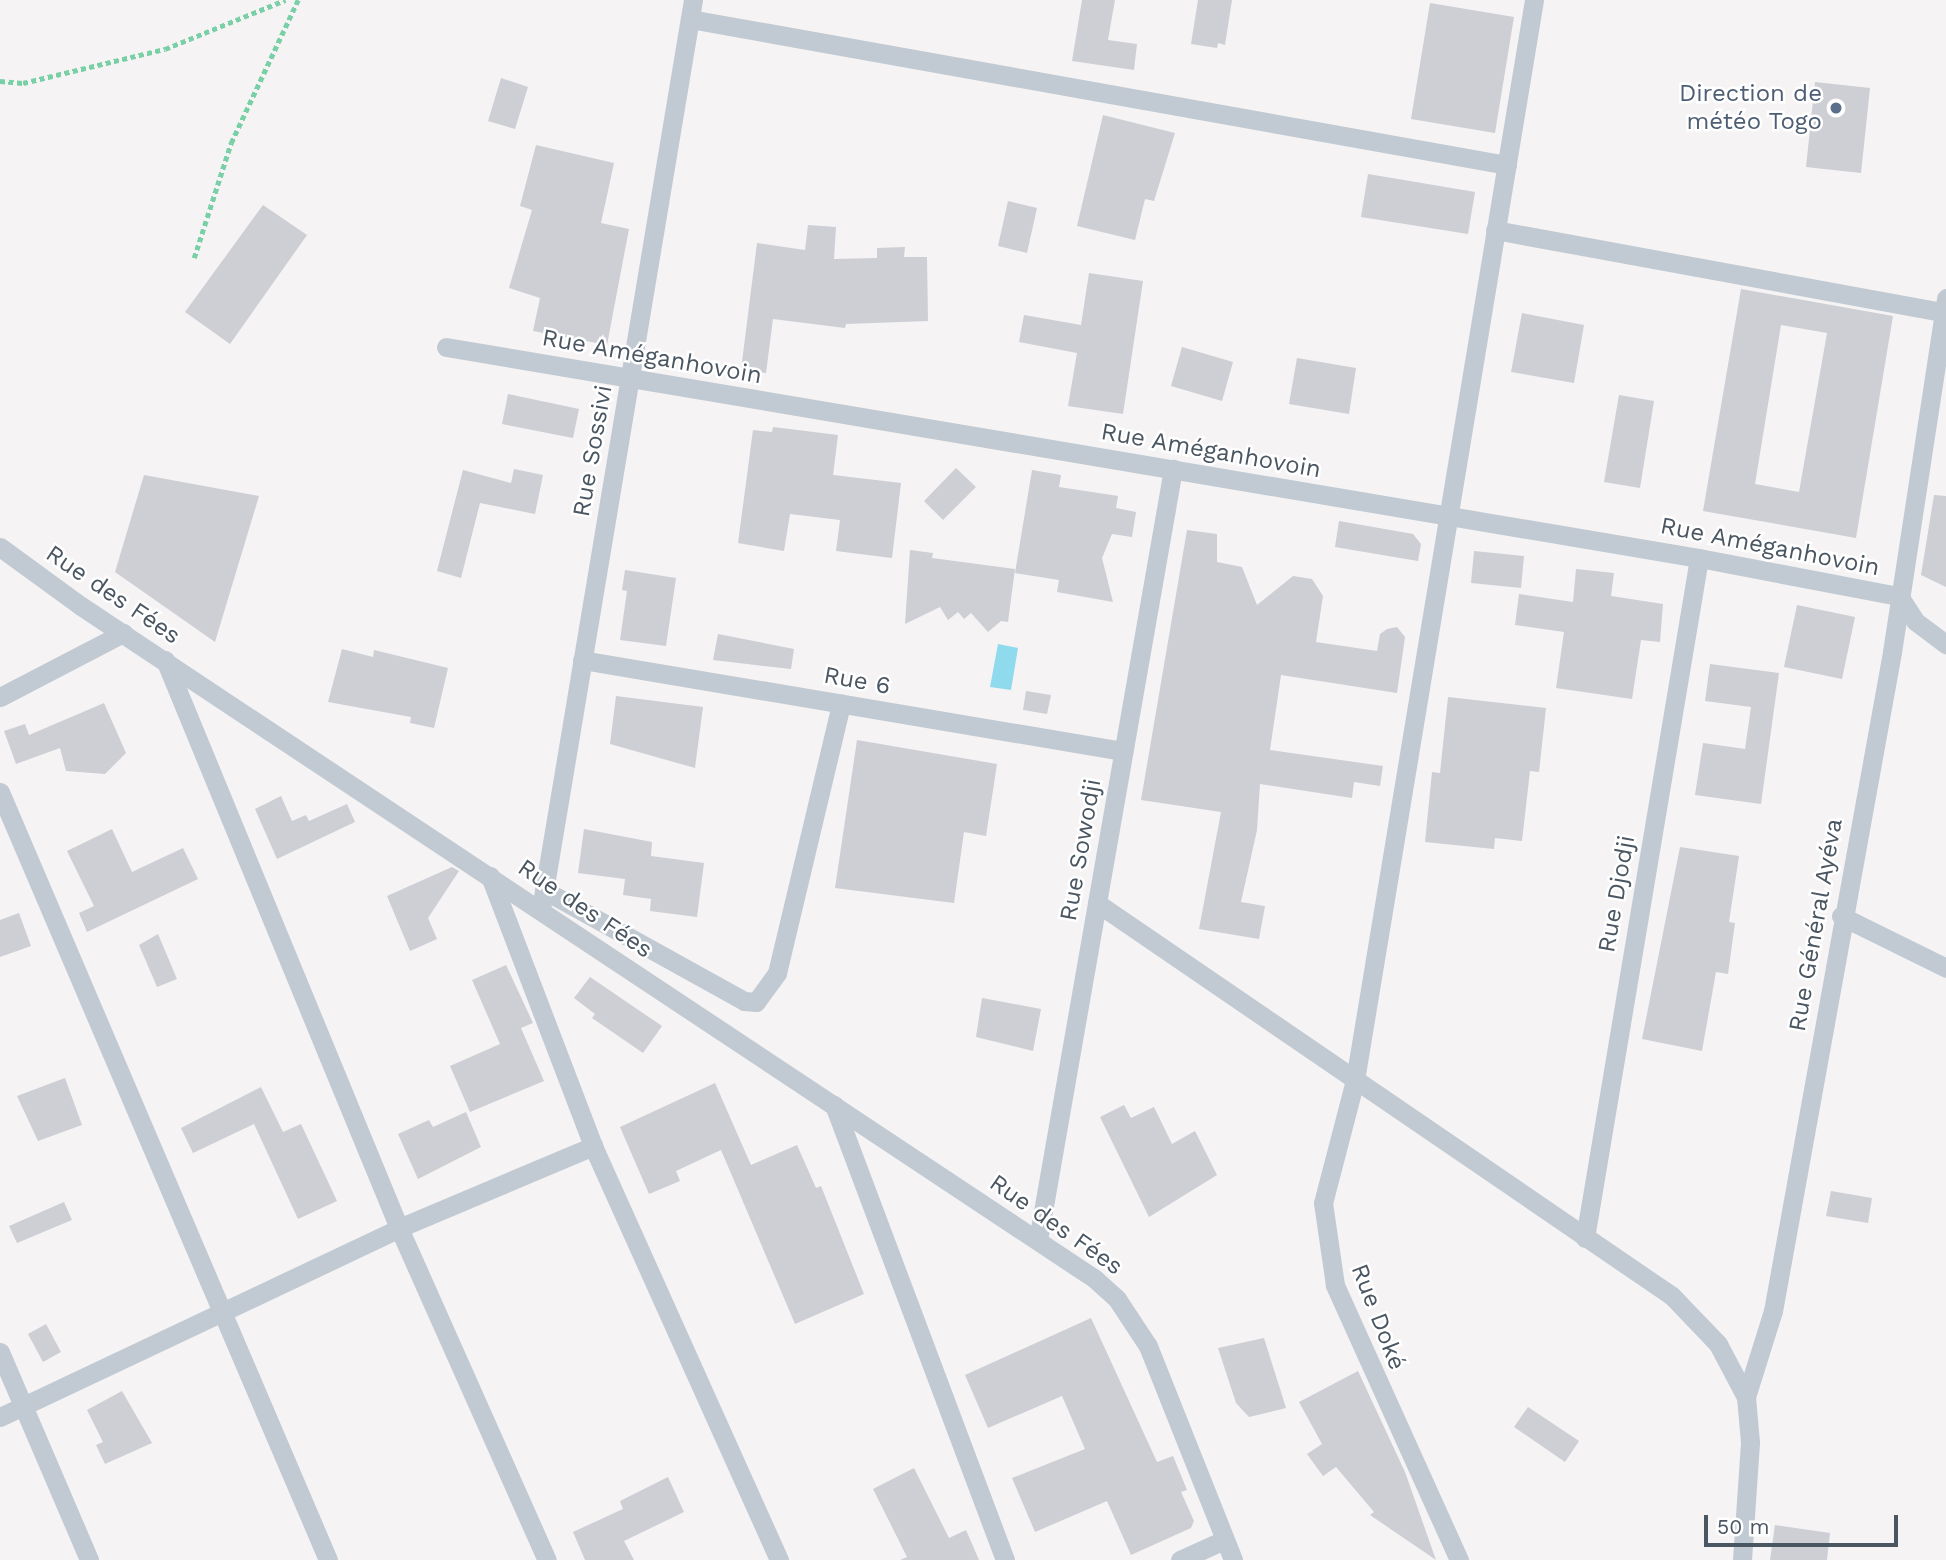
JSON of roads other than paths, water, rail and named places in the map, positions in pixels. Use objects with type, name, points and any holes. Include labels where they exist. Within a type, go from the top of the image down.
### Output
[{"type":"street","name":"Rue Doké","points":[[1459,1560],[1335,1285],[1323,1203],[1355,1080],[1451,516],[1534,0]]},
{"type":"street","points":[[692,10],[1507,165]]},
{"type":"street","name":"Rue Sossivi","points":[[542,900],[692,10]]},
{"type":"street","points":[[1495,230],[1944,305]]},
{"type":"street","name":"Rue Général Ayéva","points":[[1742,1560],[1750,1443],[1746,1397],[1773,1311],[1899,596],[1944,305]]},
{"type":"street","name":"Rue Améganhovoin","points":[[446,347],[1699,558],[1899,596],[1915,621],[1946,644]]},
{"type":"street","name":"Rue Sowodji","points":[[1038,1240],[1173,469]]},
{"type":"street","name":"Rue des Fées","points":[[0,547],[123,633],[490,876],[542,900],[834,1105],[1095,1279],[1135,1321],[1224,1540]]},
{"type":"street","name":"Rue Djodji","points":[[1584,1238],[1699,558]]},
{"type":"street","points":[[0,697],[123,633]]},
{"type":"street","points":[[165,660],[398,1228],[547,1560]]},
{"type":"street","name":"Rue 6","points":[[582,660],[1123,751]]},
{"type":"street","points":[[542,900],[744,1001],[755,1002],[766,994],[777,973],[841,704]]},
{"type":"street","points":[[0,792],[328,1560]]},
{"type":"street","points":[[490,876],[593,1146],[779,1560]]},
{"type":"street","points":[[1097,903],[1672,1296],[1718,1344],[1746,1397]]},
{"type":"street","points":[[1841,916],[1946,968]]},
{"type":"street","points":[[834,1105],[1005,1560]]},
{"type":"street","points":[[0,1417],[398,1228],[593,1146]]},
{"type":"street","points":[[0,1352],[89,1560]]},
{"type":"street","points":[[1180,1560],[1224,1540],[1233,1560]]},
{"type":"water","points":[[998,644],[1018,648],[1011,690],[990,687]]},
{"type":"place","name":"Direction de météo Togo","points":[[1836,108]]}]
